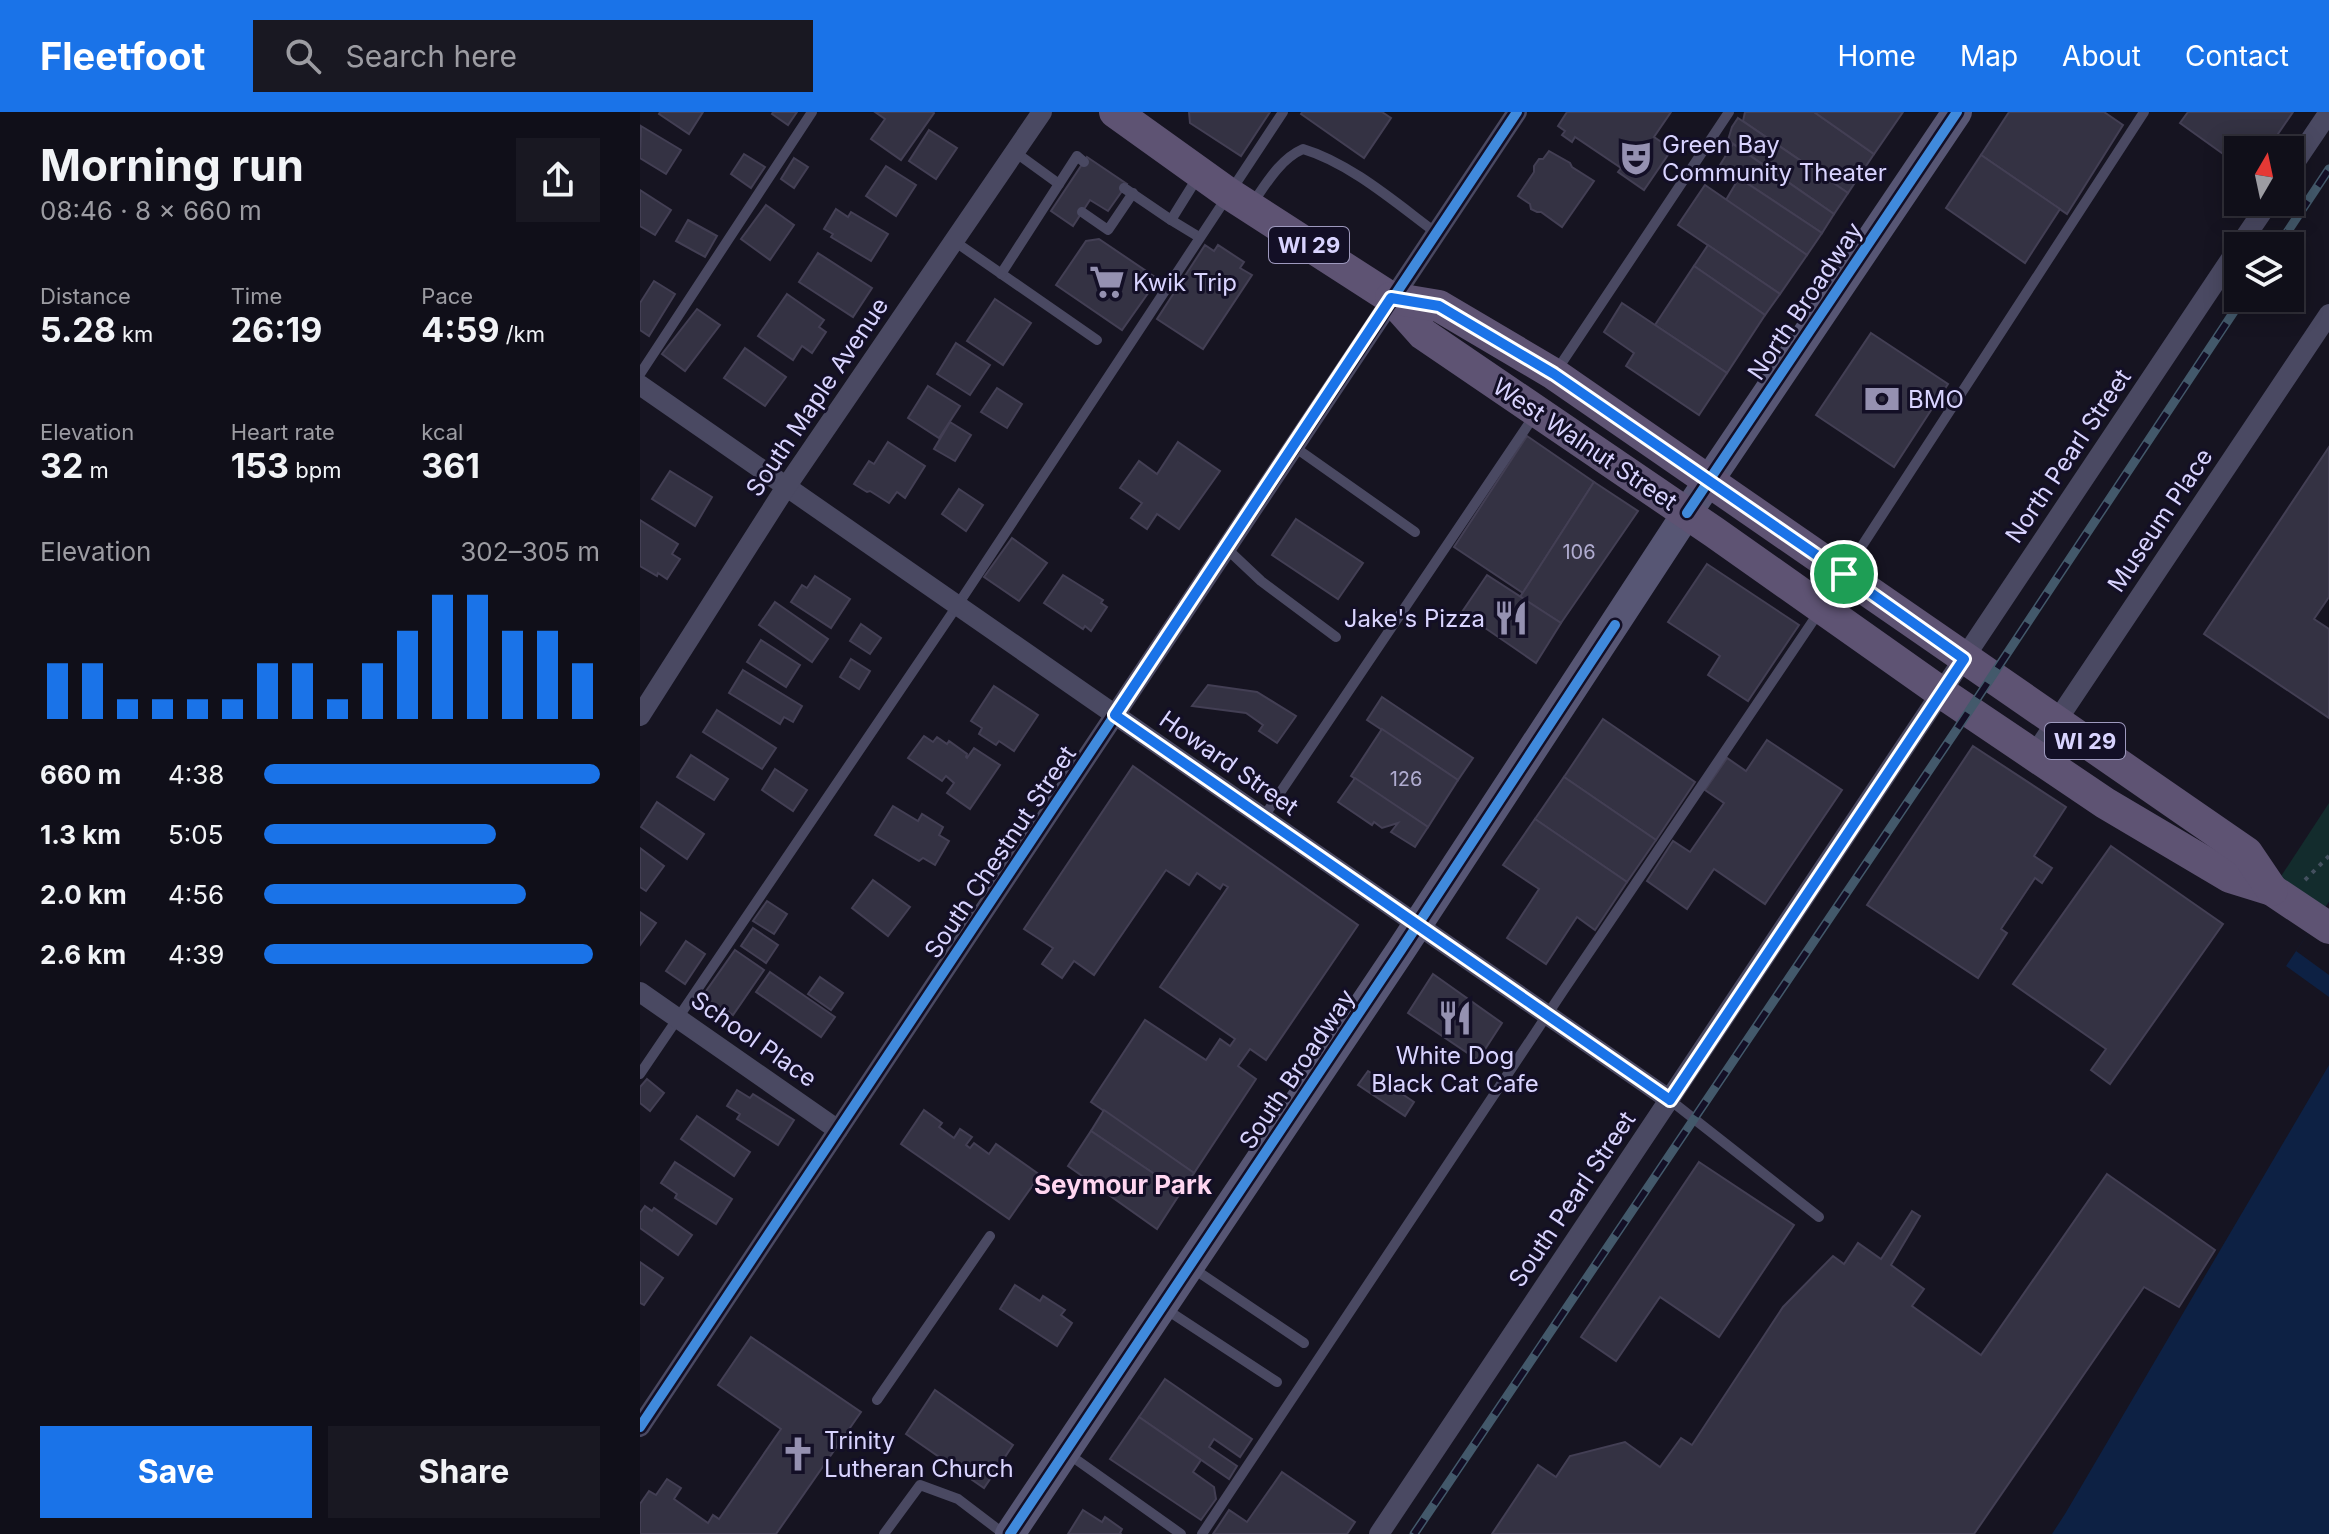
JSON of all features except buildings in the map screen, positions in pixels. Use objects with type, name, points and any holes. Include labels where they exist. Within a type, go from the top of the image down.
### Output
[{"type":"main road","name":"West Walnut Street","points":[[1131,120],[1239,200],[1391,298],[1423,334],[2105,803],[2230,877],[2272,890],[2323,924]]},
{"type":"main road","name":"West Walnut Street","points":[[1391,298],[1439,306],[1554,374],[2247,853],[2272,890]]},
{"type":"street","name":"South Maple Avenue","points":[[640,716],[786,487],[1042,112]]},
{"type":"street","name":"South Chestnut Street","points":[[640,1427],[1517,112]]},
{"type":"street","name":"North Broadway","points":[[1687,513],[1957,112]]},
{"type":"street","points":[[2304,149],[2329,112]]},
{"type":"street","name":"North Pearl Street","points":[[1942,693],[2224,269]]},
{"type":"street","name":"Museum Place","points":[[2034,755],[2329,314]]},
{"type":"street","name":"Howard Street","points":[[640,385],[1670,1100]]},
{"type":"street","name":"South Broadway","points":[[1010,1534],[1417,926],[1687,513]]},
{"type":"street","name":"South Pearl Street","points":[[1379,1534],[1942,693]]},
{"type":"street","name":"School Place","points":[[640,992],[838,1130]]},
{"type":"lane","points":[[640,374],[812,112]]},
{"type":"lane","points":[[1239,200],[1283,112]]},
{"type":"lane","points":[[1554,374],[1729,112]]},
{"type":"lane","points":[[1844,574],[2144,112]]},
{"type":"lane","points":[[640,1074],[957,606],[1199,237],[1239,200],[1267,181],[1291,154],[1303,149],[1317,153],[1385,194],[1435,232]]},
{"type":"lane","points":[[1015,152],[1062,186]]},
{"type":"lane","points":[[1001,274],[1062,186],[1077,156],[1084,162]]},
{"type":"lane","points":[[1171,220],[1200,173]]},
{"type":"lane","points":[[1082,212],[1108,230],[1116,208],[1128,191],[1199,237]]},
{"type":"lane","points":[[954,241],[1097,340]]},
{"type":"lane","points":[[1263,818],[1537,411]]},
{"type":"lane","points":[[1293,446],[1415,532]]},
{"type":"lane","points":[[1226,548],[1261,581],[1336,637]]},
{"type":"lane","points":[[1202,1534],[1822,608]]},
{"type":"lane","points":[[1670,1100],[1819,1217]]},
{"type":"lane","points":[[877,1400],[990,1236]]},
{"type":"lane","points":[[1189,1266],[1304,1343]]},
{"type":"lane","points":[[1162,1307],[1277,1382]]},
{"type":"lane","points":[[1065,1452],[1181,1534]]},
{"type":"lane","points":[[884,1534],[920,1485],[958,1499],[1004,1534]]},
{"type":"green space","points":[[2329,803],[2329,902],[2317,919],[2272,890]]},
{"type":"water","points":[[2329,902],[2329,997],[2286,966]]},
{"type":"water","points":[[2329,1065],[2329,1534],[2052,1534],[2065,1514]]},
{"type":"pier","points":[[2329,902],[2329,975],[2296,951]]},
{"type":"railway","points":[[2287,232],[2329,169]]},
{"type":"railway","points":[[1414,1534],[1957,729],[2234,312]]},
{"type":"cycle path","points":[[640,1427],[1517,112]]},
{"type":"cycle path","points":[[1687,513],[1957,112]]},
{"type":"cycle path","points":[[1010,1534],[1615,625]]},
{"type":"place","name":"Green Bay Community Theater","points":[[1636,158]]},
{"type":"place","name":"Kwik Trip","points":[[1107,282]]},
{"type":"place","name":"BMO","points":[[1882,399]]},
{"type":"place","name":"Jake's Pizza","points":[[1511,618]]},
{"type":"place","name":"White Dog Black Cat Cafe","points":[[1455,1018]]},
{"type":"place","name":"Trinity Lutheran Church","points":[[798,1454]]},
{"type":"district","name":"Seymour Park","points":[[1123,1184]]},
{"type":"route","points":[[1391,298],[1439,306],[1554,374],[1844,574],[1964,659],[1670,1100],[1115,715],[1391,298]]}]
